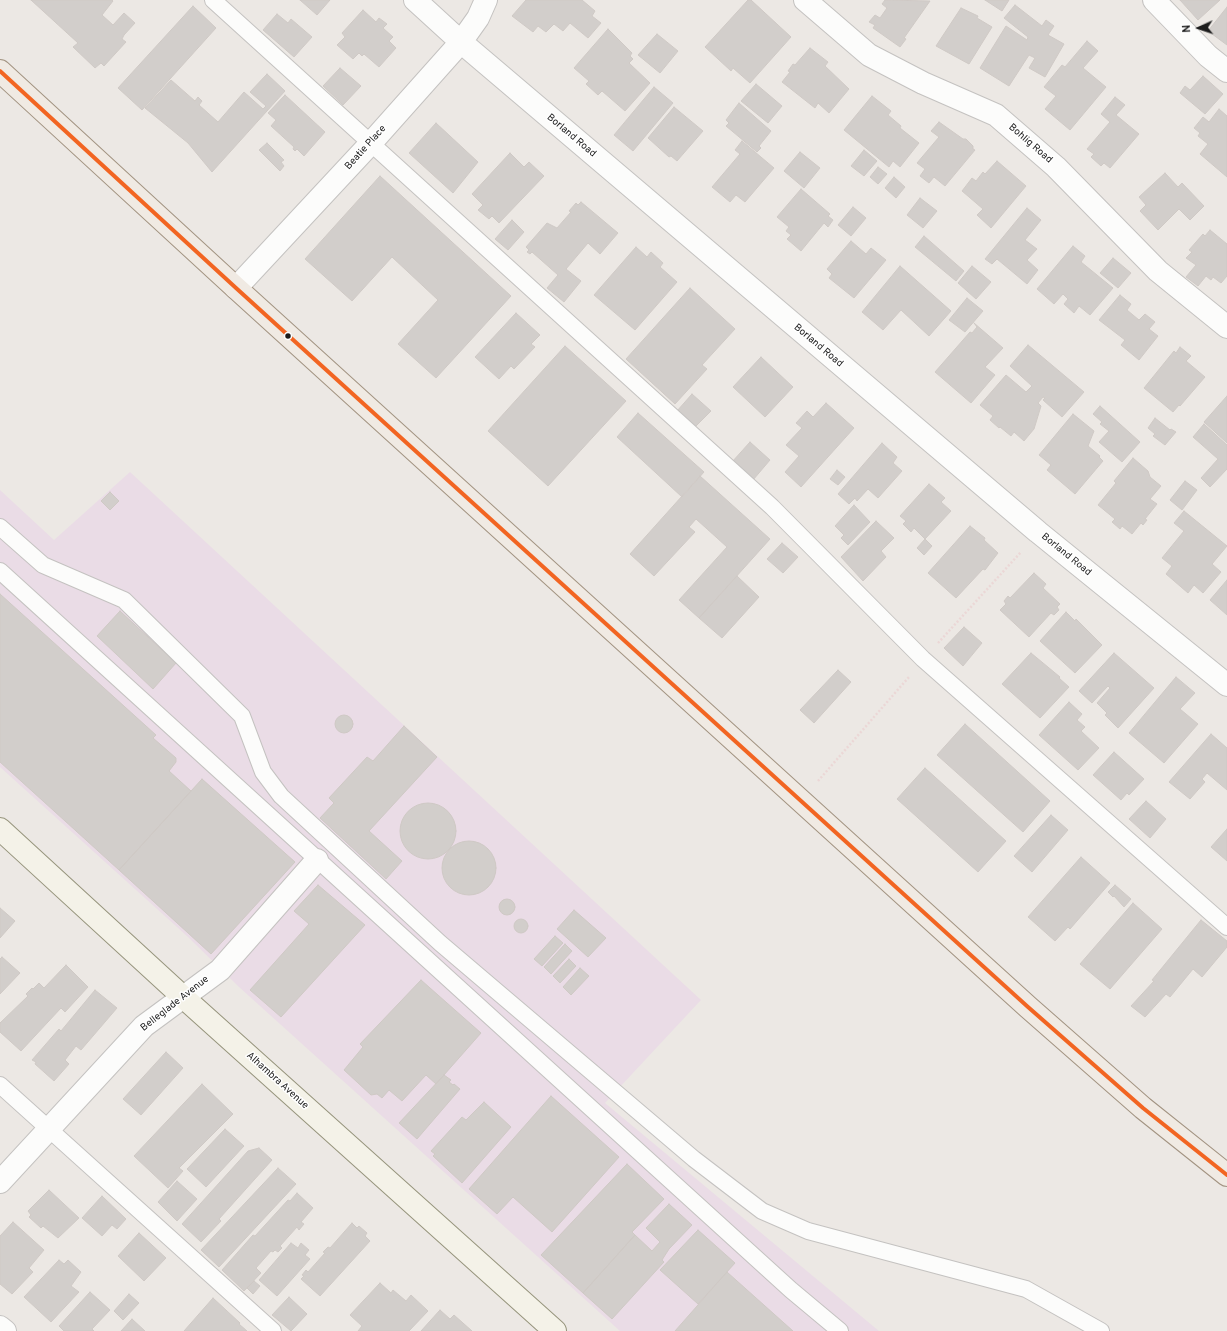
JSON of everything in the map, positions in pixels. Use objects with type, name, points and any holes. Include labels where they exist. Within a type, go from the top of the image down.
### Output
[{"type":"main road","points":[[0,71],[236,288],[1033,1012],[1143,1108],[1227,1175]]},
{"type":"main road","name":"Alhambra Avenue","points":[[0,829],[183,997],[556,1331]]},
{"type":"street","name":"Borland Road","points":[[415,0],[461,42],[1038,532],[1227,685]]},
{"type":"street","name":"Beatie Place","points":[[236,288],[371,143],[461,42],[478,18],[486,0]]},
{"type":"street","name":"Bohlig Road","points":[[805,0],[869,56],[923,84],[996,115],[1056,167],[1158,271],[1227,327]]},
{"type":"street","points":[[1154,0],[1208,56],[1227,71]]},
{"type":"street","name":"Belleglade Avenue","points":[[0,1182],[50,1130],[144,1026],[220,970],[316,860]]},
{"type":"street","points":[[0,1327],[5,1331]]},
{"type":"lane","points":[[213,0],[772,507],[924,659],[1227,927]]},
{"type":"lane","points":[[0,527],[43,565],[124,600],[242,716],[263,772],[281,796],[440,944],[677,1145],[762,1211],[808,1231],[1026,1290],[1101,1331]]},
{"type":"lane","points":[[0,571],[316,860],[779,1279],[840,1331]]},
{"type":"lane","points":[[0,1085],[273,1331]]},
{"type":"path","points":[[924,659],[1038,532]]},
{"type":"path","points":[[800,801],[901,688]]},
{"type":"shaded area","points":[[130,472],[701,1000],[605,1103],[879,1331],[620,1331],[239,987],[188,937],[0,767],[0,490],[54,540]]},
{"type":"building","points":[[31,0],[112,0],[113,1],[102,15],[113,25],[124,13],[135,23],[122,39],[126,42],[104,66],[101,63],[95,68],[73,47],[78,43]]},
{"type":"building","points":[[300,0],[330,0],[317,15]]},
{"type":"building","points":[[526,0],[582,0],[595,11],[592,16],[601,23],[588,38],[570,23],[563,31],[554,24],[546,32],[538,26],[533,32],[512,16]]},
{"type":"building","points":[[748,0],[751,0],[791,37],[750,83],[733,68],[731,71],[705,47]]},
{"type":"building","points":[[885,0],[930,1],[904,38],[906,39],[900,47],[873,28],[875,25],[869,22],[875,15],[880,18],[887,8],[882,4]]},
{"type":"building","points":[[985,0],[1009,0],[1002,11]]},
{"type":"building","points":[[1180,0],[1220,0],[1198,20]]},
{"type":"building","points":[[1015,5],[1042,26],[1046,20],[1054,26],[1048,35],[1064,44],[1045,77],[1029,68],[1035,58],[1029,55],[1009,86],[980,68],[1006,26],[1027,40],[1028,37],[1004,18]]},
{"type":"building","points":[[193,6],[216,28],[142,110],[118,88]]},
{"type":"building","points":[[1227,7],[1227,45],[1208,31]]},
{"type":"building","points":[[961,8],[978,16],[977,18],[992,27],[969,64],[936,46]]},
{"type":"building","points":[[363,10],[376,22],[379,18],[387,24],[383,28],[393,37],[389,41],[396,48],[379,67],[364,54],[362,56],[359,53],[353,59],[337,45],[345,37],[342,33]]},
{"type":"building","points":[[277,14],[288,23],[291,19],[312,37],[294,57],[263,30]]},
{"type":"building","points":[[608,29],[632,53],[630,56],[633,59],[629,63],[650,83],[625,111],[602,91],[598,95],[586,84],[589,81],[574,68]]},
{"type":"building","points":[[657,34],[678,51],[660,73],[638,55]]},
{"type":"building","points":[[1087,41],[1098,51],[1083,68],[1106,87],[1070,130],[1045,109],[1056,96],[1044,87],[1062,65],[1065,67]]},
{"type":"building","points":[[810,48],[828,62],[825,66],[849,89],[829,113],[818,103],[815,108],[782,82],[790,72],[788,71],[793,64],[795,65]]},
{"type":"building","points":[[340,68],[361,86],[343,105],[323,86]]},
{"type":"building","points":[[267,74],[285,91],[212,172],[188,143],[145,108],[171,80],[195,101],[198,97],[202,101],[199,105],[218,122],[244,92],[263,109],[266,106],[250,92]]},
{"type":"building","points":[[1203,76],[1223,94],[1205,114],[1180,93],[1185,86],[1190,90]]},
{"type":"building","points":[[756,84],[782,106],[768,123],[741,101]]},
{"type":"building","points":[[654,87],[673,103],[633,151],[614,135]]},
{"type":"building","points":[[285,95],[325,132],[304,156],[297,149],[295,151],[293,149],[294,147],[271,126],[276,120],[268,113]]},
{"type":"building","points":[[872,96],[891,111],[888,115],[901,126],[900,128],[919,143],[900,167],[893,161],[889,167],[844,130]]},
{"type":"building","points":[[1115,97],[1125,105],[1116,115],[1139,134],[1110,168],[1104,163],[1101,166],[1091,157],[1094,154],[1087,149],[1110,122],[1101,114]]},
{"type":"building","points":[[739,103],[771,131],[759,146],[761,148],[757,152],[726,126],[729,123],[726,120]]},
{"type":"building","points":[[674,107],[703,131],[677,161],[671,156],[669,157],[648,138]]},
{"type":"building","points":[[1219,109],[1227,116],[1227,177],[1200,154],[1208,144],[1198,136],[1200,133],[1194,128],[1203,117],[1209,122]]},
{"type":"building","points":[[939,122],[963,139],[966,139],[975,150],[945,186],[934,177],[929,183],[920,176],[925,169],[917,163],[939,137],[931,131]]},
{"type":"building","points":[[436,123],[478,162],[453,193],[409,153]]},
{"type":"building","points":[[742,141],[774,168],[745,202],[736,195],[730,202],[712,187],[740,154],[735,150]]},
{"type":"building","points":[[267,143],[284,160],[281,162],[284,166],[280,171],[259,150]]},
{"type":"building","points":[[864,150],[877,161],[864,176],[851,166]]},
{"type":"building","points":[[800,152],[820,168],[804,188],[784,171]]},
{"type":"building","points":[[510,153],[524,167],[529,162],[544,176],[499,223],[492,216],[489,219],[478,210],[483,205],[472,194]]},
{"type":"building","points":[[997,161],[1026,186],[991,228],[977,215],[983,209],[962,191],[972,178],[976,181],[983,172],[985,174]]},
{"type":"building","points":[[878,167],[887,174],[878,184],[870,177]]},
{"type":"building","points":[[1165,173],[1178,187],[1182,183],[1204,206],[1190,220],[1179,209],[1158,230],[1140,211],[1146,205],[1139,197]]},
{"type":"building","points":[[380,176],[511,296],[436,378],[398,344],[438,300],[392,257],[352,301],[305,259]]},
{"type":"building","points":[[894,177],[905,187],[896,198],[885,188]]},
{"type":"building","points":[[801,189],[830,214],[828,216],[833,220],[828,227],[824,223],[801,251],[787,239],[791,235],[786,231],[789,227],[777,217]]},
{"type":"building","points":[[920,198],[937,211],[923,228],[907,215]]},
{"type":"building","points":[[581,202],[618,233],[600,254],[588,243],[566,269],[581,281],[564,302],[547,288],[558,275],[532,252],[530,254],[527,252],[529,250],[526,247],[547,223],[557,228],[571,212],[569,211],[576,203],[578,205]]},
{"type":"building","points":[[853,207],[866,218],[851,236],[838,225]]},
{"type":"building","points":[[1027,208],[1041,220],[1025,240],[1037,249],[1027,260],[1038,270],[1027,284],[997,259],[992,264],[985,259]]},
{"type":"building","points":[[512,220],[524,232],[508,250],[495,239]]},
{"type":"building","points":[[1210,230],[1227,244],[1227,276],[1221,283],[1213,277],[1211,280],[1206,276],[1198,286],[1186,277],[1196,265],[1186,258],[1192,252],[1189,250],[1203,234],[1205,236]]},
{"type":"building","points":[[924,236],[964,271],[956,281],[915,247]]},
{"type":"building","points":[[851,241],[866,254],[871,248],[886,260],[854,298],[829,278],[832,274],[827,269]]},
{"type":"building","points":[[1073,246],[1085,256],[1081,262],[1113,288],[1090,315],[1079,306],[1074,313],[1064,304],[1068,299],[1063,294],[1054,304],[1037,289]]},
{"type":"building","points":[[636,247],[647,257],[651,252],[663,263],[660,267],[677,282],[635,330],[594,295]]},
{"type":"building","points":[[1113,258],[1131,273],[1118,288],[1100,273]]},
{"type":"building","points":[[900,266],[951,311],[929,336],[901,310],[883,330],[862,312]]},
{"type":"building","points":[[972,266],[991,282],[976,299],[958,283]]},
{"type":"building","points":[[690,288],[735,329],[702,365],[707,369],[675,404],[626,359]]},
{"type":"building","points":[[1120,295],[1131,304],[1127,310],[1139,320],[1145,314],[1155,322],[1149,329],[1158,336],[1139,360],[1121,345],[1125,340],[1099,320]]},
{"type":"building","points":[[967,298],[983,311],[965,332],[949,320]]},
{"type":"building","points":[[516,313],[540,335],[531,344],[535,347],[514,369],[511,366],[499,379],[475,357]]},
{"type":"building","points":[[974,323],[1003,348],[985,367],[995,375],[971,403],[935,372],[970,332],[972,333],[977,327]]},
{"type":"building","points":[[1028,345],[1084,392],[1062,417],[1043,400],[1045,398],[1043,397],[1038,403],[1041,406],[1034,429],[1024,441],[1014,432],[1011,436],[1000,427],[999,428],[990,420],[993,416],[980,405],[1006,375],[1026,392],[1032,386],[1010,366]]},
{"type":"building","points":[[565,346],[626,401],[548,486],[488,431]]},
{"type":"building","points":[[1180,347],[1191,356],[1186,361],[1205,377],[1173,412],[1144,388],[1174,351],[1176,353]]},
{"type":"building","points":[[761,357],[793,387],[765,417],[733,387]]},
{"type":"building","points":[[692,394],[711,411],[695,427],[677,411]]},
{"type":"building","points":[[1227,396],[1227,443],[1204,422]]},
{"type":"building","points":[[826,403],[854,428],[801,487],[785,472],[799,456],[786,445],[802,428],[796,423],[807,411],[813,417]]},
{"type":"building","points":[[1100,406],[1140,442],[1122,462],[1099,442],[1109,431],[1100,424],[1102,422],[1093,414]]},
{"type":"building","points":[[638,413],[704,472],[682,497],[617,437]]},
{"type":"building","points":[[1073,414],[1094,431],[1088,446],[1100,456],[1099,457],[1103,461],[1075,494],[1047,470],[1051,465],[1039,455]]},
{"type":"building","points":[[1155,418],[1170,430],[1171,429],[1176,432],[1165,445],[1153,436],[1155,434],[1148,428]]},
{"type":"building","points":[[1204,424],[1227,445],[1227,469],[1210,487],[1201,478],[1218,459],[1193,437]]},
{"type":"building","points":[[750,442],[770,460],[753,480],[732,462]]},
{"type":"building","points":[[882,443],[897,457],[893,463],[902,471],[878,498],[868,489],[857,501],[855,498],[849,504],[838,494]]},
{"type":"building","points":[[1133,458],[1148,471],[1150,477],[1161,486],[1150,499],[1157,504],[1145,519],[1147,520],[1143,525],[1141,523],[1132,534],[1122,526],[1120,529],[1112,522],[1115,519],[1098,505],[1116,483],[1114,481]]},
{"type":"building","points":[[837,470],[845,477],[838,485],[830,479]]},
{"type":"building","points":[[700,476],[770,539],[699,618],[679,600],[727,547],[696,519],[689,527],[695,532],[654,576],[630,554]]},
{"type":"building","points":[[1185,481],[1197,490],[1182,510],[1170,500]]},
{"type":"building","points":[[929,484],[945,498],[941,502],[951,511],[925,539],[914,528],[911,532],[903,524],[906,521],[900,516]]},
{"type":"building","points":[[110,492],[119,501],[110,510],[101,501]]},
{"type":"building","points":[[854,505],[870,522],[848,545],[841,538],[844,535],[835,526]]},
{"type":"building","points":[[1184,511],[1227,546],[1212,564],[1221,572],[1203,593],[1194,585],[1188,593],[1166,574],[1172,566],[1162,558],[1184,531],[1174,523]]},
{"type":"building","points":[[876,521],[894,538],[881,551],[886,557],[863,581],[841,557]]},
{"type":"building","points":[[970,526],[985,538],[984,540],[998,553],[985,570],[983,569],[956,598],[928,573]]},
{"type":"building","points":[[925,539],[932,546],[924,555],[917,548]]},
{"type":"building","points":[[782,543],[798,557],[783,573],[767,559]]},
{"type":"building","points":[[1034,573],[1046,584],[1043,588],[1060,604],[1057,607],[1059,610],[1054,615],[1051,613],[1029,637],[1000,610],[1006,604],[1004,601],[1008,596],[1010,598]]},
{"type":"building","points":[[737,576],[759,597],[722,638],[699,618]]},
{"type":"building","points":[[1227,580],[1227,615],[1210,600]]},
{"type":"building","points":[[0,594],[156,735],[153,738],[176,758],[176,762],[169,771],[191,791],[119,870],[0,762]]},
{"type":"building","points":[[120,611],[176,663],[153,689],[97,636]]},
{"type":"building","points":[[1066,612],[1075,621],[1076,619],[1102,645],[1075,673],[1040,641]]},
{"type":"building","points":[[964,627],[982,643],[963,666],[944,648]]},
{"type":"building","points":[[1031,653],[1060,677],[1059,678],[1069,687],[1040,718],[1002,684]]},
{"type":"building","points":[[1114,653],[1154,688],[1118,728],[1105,715],[1107,713],[1097,703],[1110,688],[1108,686],[1092,703],[1079,691]]},
{"type":"building","points":[[838,670],[851,682],[814,723],[800,710]]},
{"type":"building","points":[[1176,677],[1195,693],[1180,709],[1198,724],[1164,763],[1129,733]]},
{"type":"building","points":[[1069,702],[1082,714],[1077,720],[1085,727],[1081,731],[1099,748],[1078,770],[1039,735]]},
{"type":"building","points":[[344,715],[350,718],[353,724],[350,730],[344,733],[338,730],[335,724],[338,718]]},
{"type":"building","points":[[965,724],[1050,801],[1023,832],[937,755]]},
{"type":"building","points":[[404,726],[437,757],[369,831],[402,861],[386,879],[320,818],[334,803],[329,798],[367,757],[373,761]]},
{"type":"building","points":[[1211,734],[1227,748],[1227,790],[1207,773],[1202,779],[1205,782],[1190,799],[1169,782]]},
{"type":"building","points":[[1114,752],[1144,779],[1129,795],[1127,793],[1121,800],[1093,775]]},
{"type":"building","points":[[925,768],[1006,841],[978,872],[897,799]]},
{"type":"building","points":[[202,779],[295,862],[211,954],[119,870]]},
{"type":"building","points":[[1146,801],[1166,819],[1150,838],[1129,819]]},
{"type":"building","points":[[428,803],[443,808],[451,816],[456,831],[451,846],[443,854],[428,859],[413,854],[405,846],[400,831],[405,816],[413,808]]},
{"type":"building","points":[[1051,815],[1068,830],[1032,872],[1014,856]]},
{"type":"building","points":[[1227,829],[1227,861],[1211,847]]},
{"type":"building","points":[[469,841],[479,843],[488,849],[494,858],[496,868],[494,878],[488,887],[479,893],[469,895],[459,893],[450,887],[444,878],[442,868],[444,858],[450,849],[459,843]]},
{"type":"building","points":[[1081,857],[1110,883],[1070,929],[1068,927],[1055,941],[1028,917]]},
{"type":"building","points":[[318,885],[365,925],[281,1017],[250,990],[309,924],[294,911]]},
{"type":"building","points":[[1115,885],[1131,899],[1124,907],[1108,892]]},
{"type":"building","points":[[507,899],[513,901],[515,907],[513,913],[507,915],[501,913],[499,907],[501,901]]},
{"type":"building","points":[[1133,903],[1162,929],[1110,989],[1080,964]]},
{"type":"building","points":[[0,908],[15,921],[0,938]]},
{"type":"building","points":[[574,910],[606,938],[588,957],[557,929]]},
{"type":"building","points":[[518,919],[524,919],[528,923],[528,929],[524,933],[518,933],[514,929],[514,923]]},
{"type":"building","points":[[1201,920],[1227,941],[1227,947],[1202,977],[1193,969],[1170,997],[1166,994],[1145,1017],[1131,1006],[1154,981],[1152,980]]},
{"type":"building","points":[[555,936],[563,943],[542,966],[534,959]]},
{"type":"building","points":[[565,944],[572,951],[551,974],[544,967]]},
{"type":"building","points":[[2,957],[20,973],[0,994],[0,959]]},
{"type":"building","points":[[569,959],[576,966],[560,983],[553,976]]},
{"type":"building","points":[[66,965],[88,987],[65,1012],[61,1008],[21,1051],[0,1032],[0,1023],[28,996],[26,994],[32,988],[33,989],[39,983],[44,988]]},
{"type":"building","points":[[580,968],[589,976],[571,995],[563,987]]},
{"type":"building","points":[[421,980],[481,1033],[436,1084],[426,1075],[402,1101],[389,1090],[382,1098],[377,1094],[371,1095],[344,1070],[363,1047],[360,1044]]},
{"type":"building","points":[[95,990],[117,1008],[81,1050],[76,1046],[65,1060],[69,1064],[54,1081],[35,1064],[36,1062],[32,1060],[59,1029],[61,1031]]},
{"type":"building","points":[[166,1052],[183,1068],[141,1115],[123,1099]]},
{"type":"building","points":[[444,1075],[451,1080],[449,1082],[460,1089],[417,1139],[399,1123]]},
{"type":"building","points":[[202,1084],[233,1114],[179,1168],[183,1171],[168,1188],[134,1156]]},
{"type":"building","points":[[551,1096],[619,1157],[552,1232],[513,1197],[497,1214],[469,1189]]},
{"type":"building","points":[[484,1102],[511,1127],[462,1183],[433,1156],[435,1154],[431,1151],[462,1117],[466,1120]]},
{"type":"building","points":[[225,1129],[244,1146],[206,1187],[187,1169]]},
{"type":"building","points":[[259,1148],[272,1160],[219,1219],[221,1221],[201,1242],[182,1224],[248,1151]]},
{"type":"building","points":[[627,1164],[664,1199],[632,1232],[635,1235],[583,1293],[541,1255]]},
{"type":"building","points":[[278,1168],[296,1184],[219,1267],[201,1250]]},
{"type":"building","points":[[177,1181],[197,1199],[177,1221],[158,1202]]},
{"type":"building","points":[[49,1190],[79,1218],[58,1238],[43,1226],[41,1228],[29,1217],[31,1215],[28,1211]]},
{"type":"building","points":[[297,1193],[313,1208],[301,1222],[304,1224],[299,1230],[297,1227],[280,1246],[282,1248],[278,1252],[275,1250],[273,1252],[271,1251],[256,1268],[261,1273],[244,1291],[222,1270],[253,1235],[255,1236],[288,1200],[290,1201]]},
{"type":"building","points":[[102,1196],[126,1219],[117,1229],[112,1225],[102,1236],[82,1218]]},
{"type":"building","points":[[669,1204],[692,1225],[669,1249],[662,1260],[664,1262],[612,1319],[583,1293],[635,1235],[652,1251],[660,1242],[646,1228]]},
{"type":"building","points":[[13,1222],[44,1250],[29,1268],[33,1272],[12,1294],[0,1284],[0,1236]]},
{"type":"building","points":[[352,1223],[357,1228],[359,1226],[367,1233],[365,1236],[370,1241],[320,1296],[301,1279],[304,1276],[302,1275],[306,1270],[308,1272],[325,1253],[323,1252],[328,1247],[330,1248]]},
{"type":"building","points":[[698,1230],[735,1263],[698,1304],[660,1270]]},
{"type":"building","points":[[139,1233],[166,1258],[144,1281],[118,1256]]},
{"type":"building","points":[[291,1243],[298,1248],[301,1243],[309,1250],[305,1255],[310,1259],[277,1296],[259,1280]]},
{"type":"building","points":[[59,1260],[64,1264],[68,1260],[81,1272],[71,1286],[79,1292],[51,1322],[24,1297]]},
{"type":"building","points":[[727,1272],[793,1331],[675,1331]]},
{"type":"building","points":[[254,1281],[260,1286],[253,1294],[247,1288]]},
{"type":"building","points":[[380,1283],[391,1293],[393,1290],[406,1301],[411,1295],[428,1311],[409,1331],[358,1331],[362,1326],[350,1315]]},
{"type":"building","points":[[90,1292],[110,1310],[92,1329],[94,1331],[64,1331],[59,1326]]},
{"type":"building","points":[[129,1294],[139,1303],[123,1320],[114,1311]]},
{"type":"building","points":[[289,1297],[307,1314],[291,1331],[272,1315]]},
{"type":"building","points":[[213,1298],[240,1323],[239,1324],[247,1331],[184,1331]]},
{"type":"building","points":[[440,1310],[450,1319],[454,1315],[472,1331],[421,1331]]},
{"type":"building","points":[[132,1319],[145,1331],[121,1331]]},
{"type":"transit line","points":[[0,71],[236,288],[1028,1007],[1143,1108],[1227,1175]]}]
